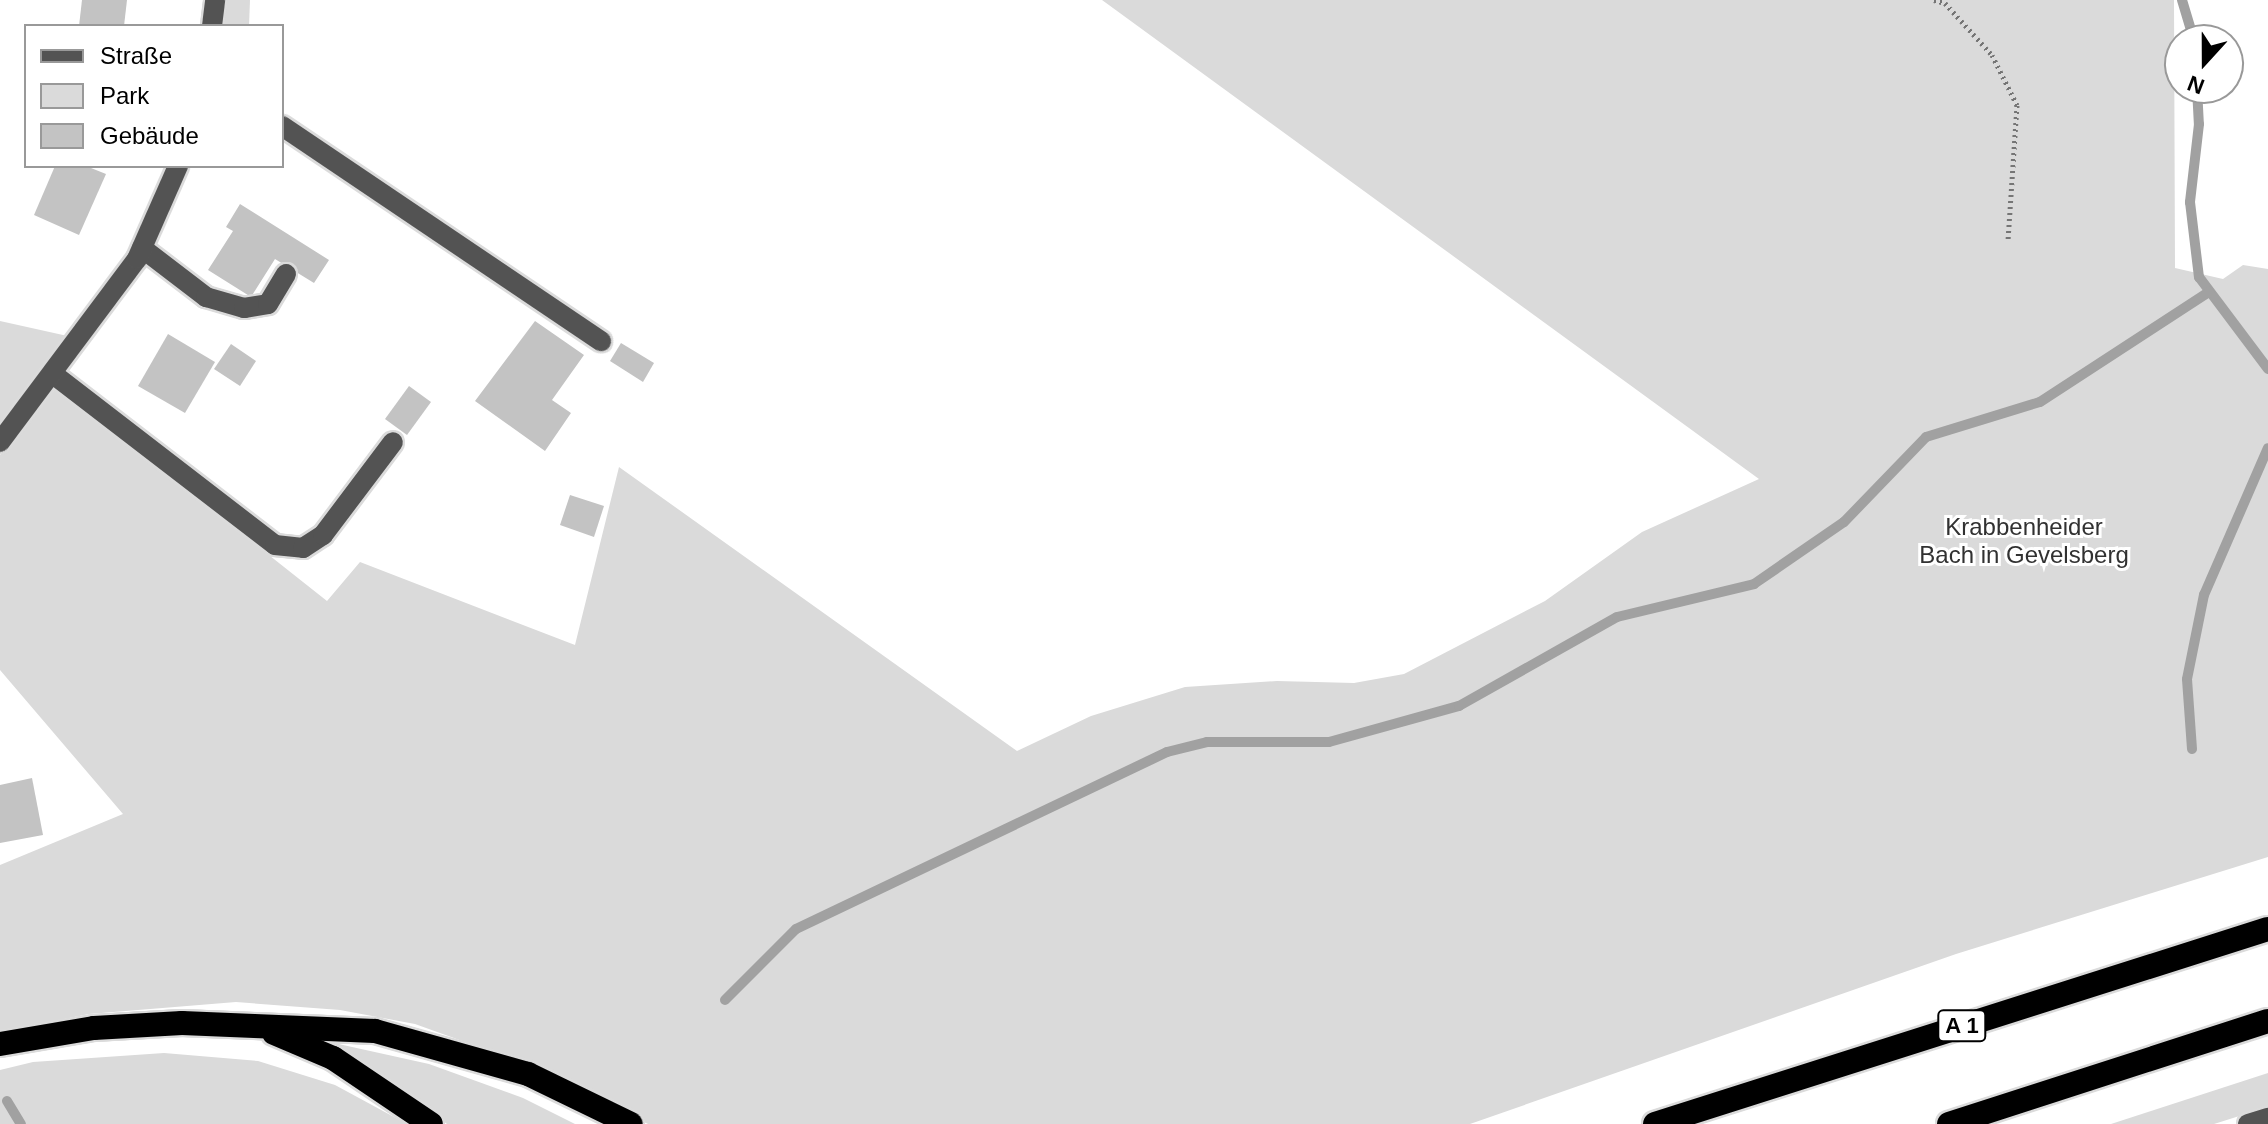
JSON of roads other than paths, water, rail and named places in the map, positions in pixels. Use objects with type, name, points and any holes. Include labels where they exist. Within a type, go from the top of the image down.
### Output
[{"type":"highway","name":"A 1","points":[[1655,1124],[2268,929]]},
{"type":"highway","points":[[1949,1124],[2268,1021]]},
{"type":"highway","points":[[0,1044],[124,1026],[375,1031],[459,1051],[528,1074],[631,1124]]},
{"type":"highway","points":[[261,1027],[333,1058],[431,1124]]},
{"type":"street","points":[[212,24],[215,0]]},
{"type":"street","points":[[284,127],[601,341]]},
{"type":"street","points":[[0,442],[53,374],[142,248],[177,168]]},
{"type":"street","points":[[142,248],[206,297],[244,308],[268,304],[286,274]]},
{"type":"street","points":[[53,374],[275,545],[303,548],[323,535],[393,442]]},
{"type":"street","points":[[2248,1124],[2268,1118]]},
{"type":"waterway","points":[[2182,0],[2189,24]]},
{"type":"waterway","points":[[2198,104],[2199,124],[2190,202],[2199,277],[2268,369]]},
{"type":"waterway","points":[[725,1000],[796,929],[1167,752],[1207,742],[1329,742],[1459,706],[1617,617],[1754,584],[1844,522],[1926,437],[2040,402],[2209,292]]},
{"type":"waterway","points":[[2192,749],[2187,679],[2204,595],[2268,448]]},
{"type":"waterway","points":[[7,1101],[21,1124]]},
{"type":"park label","name":"Krabbenheider Bach in Gevelsberg","points":[[2024,541]]}]
